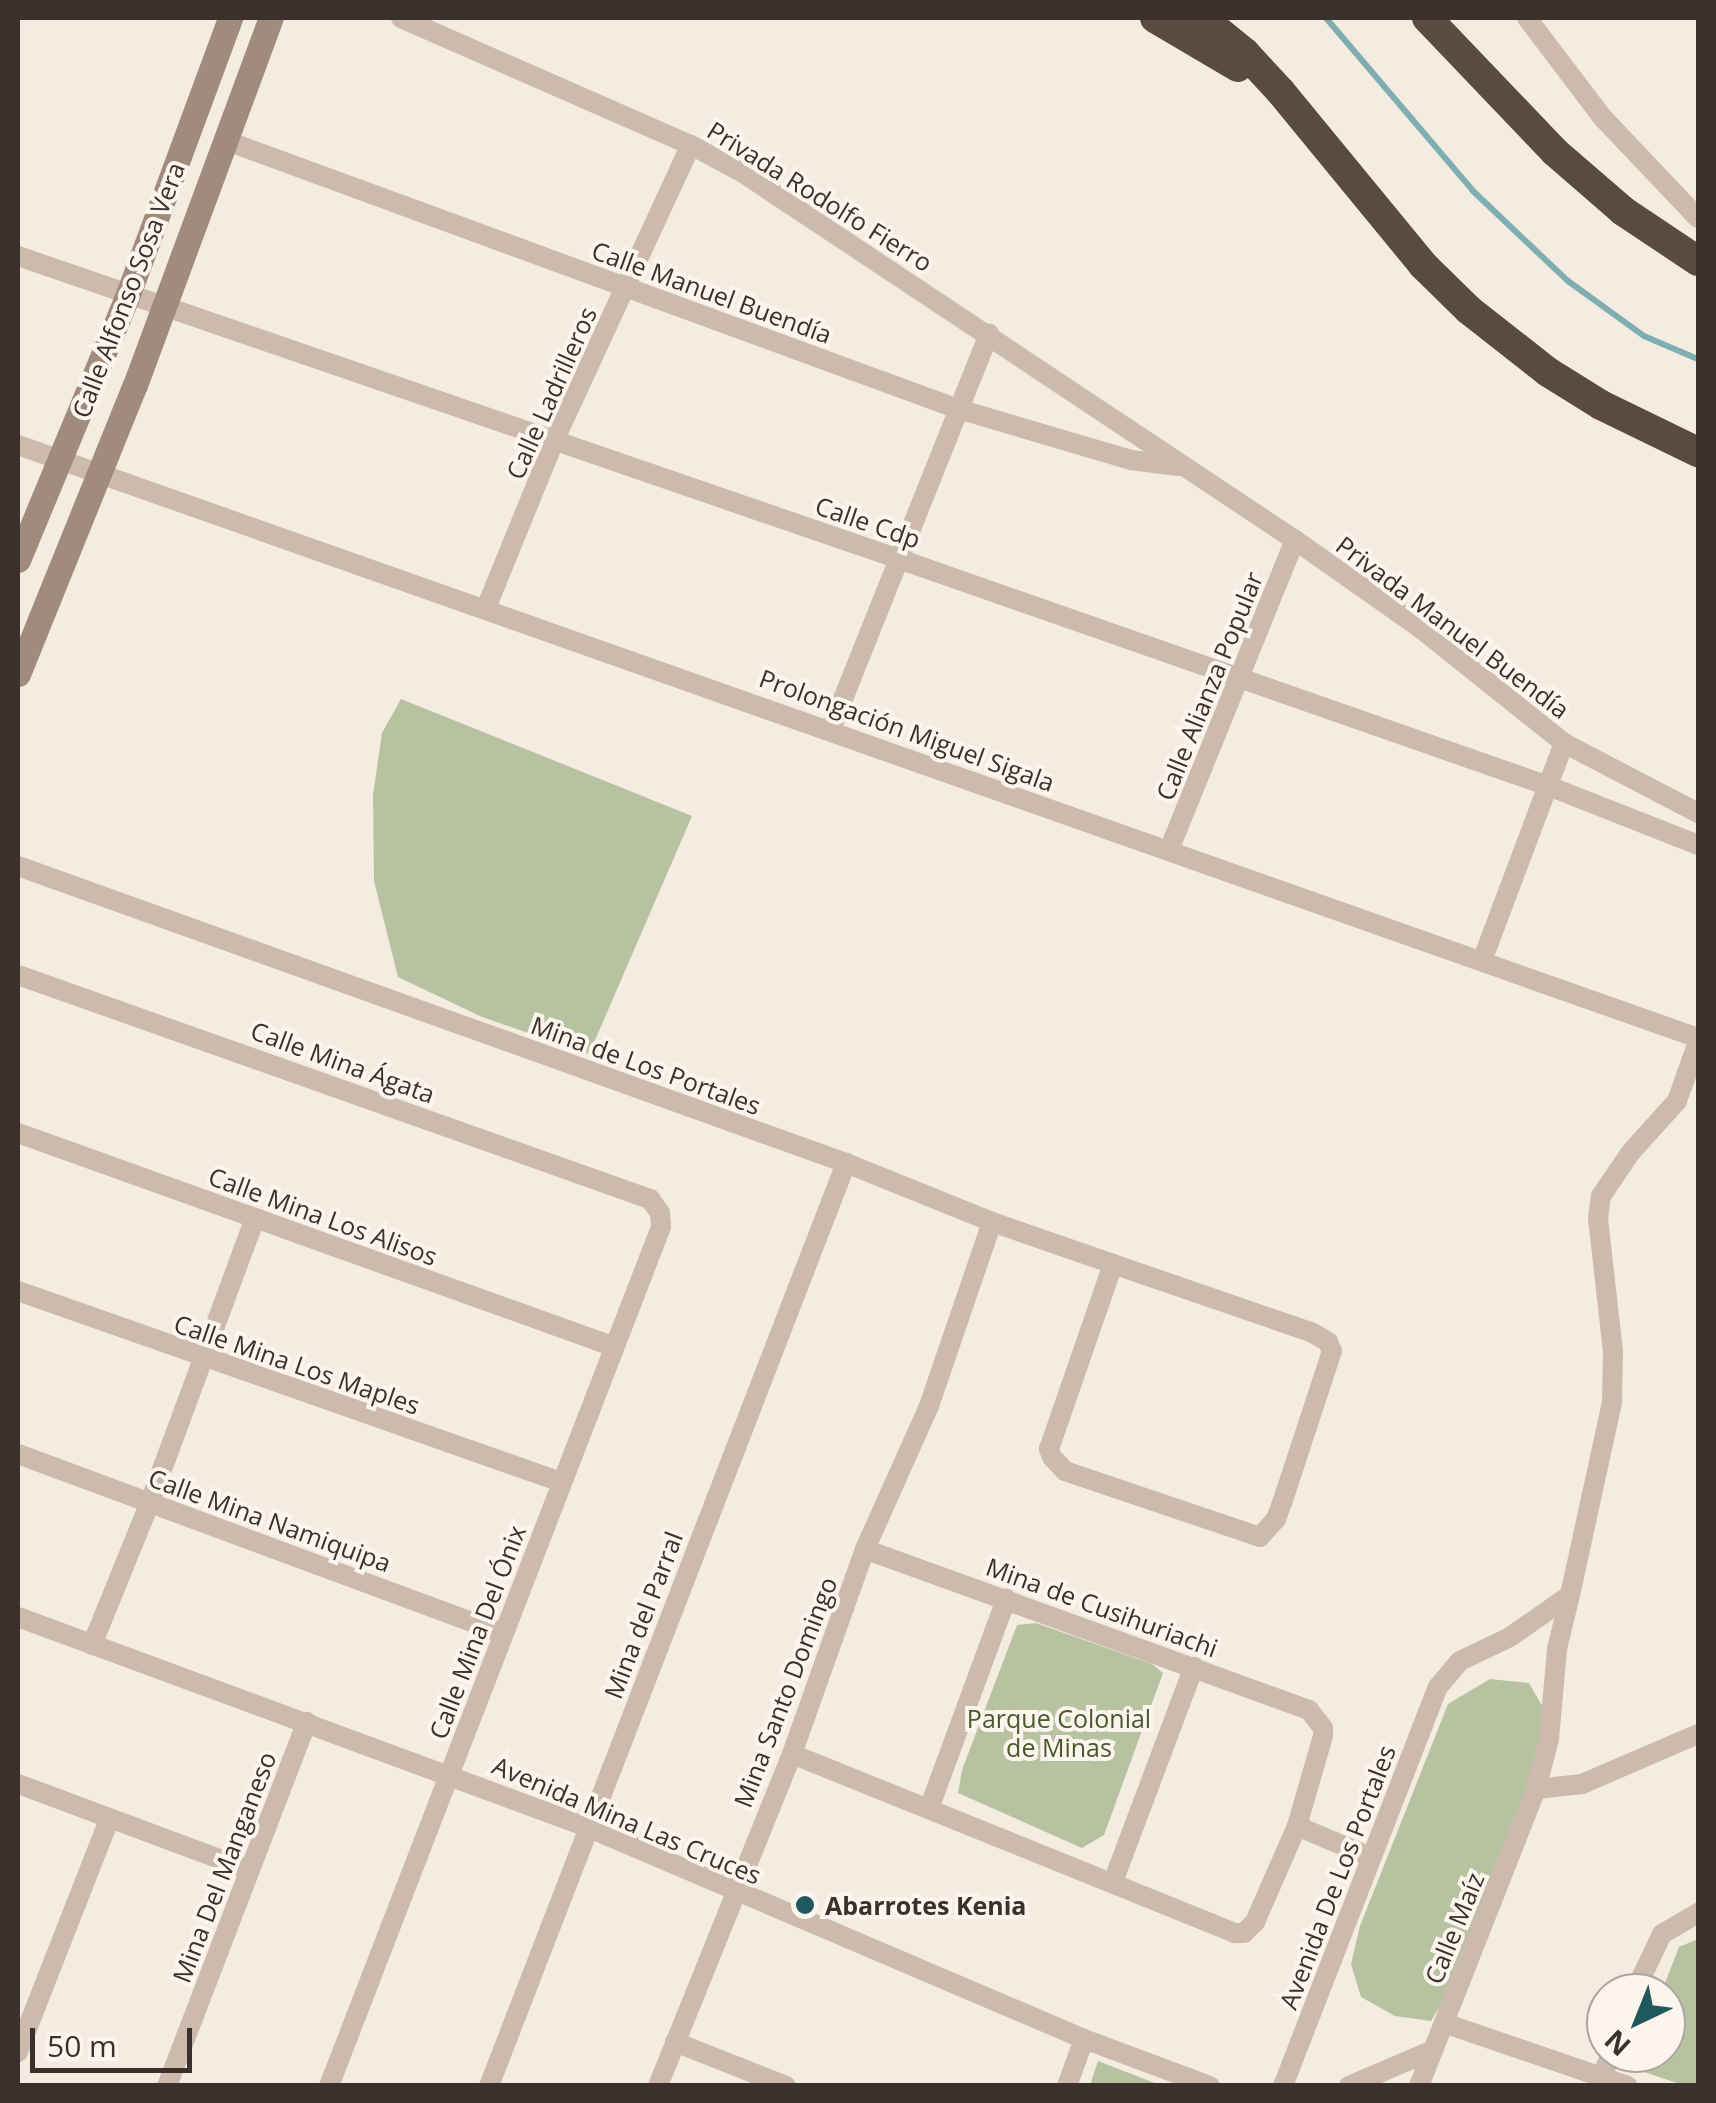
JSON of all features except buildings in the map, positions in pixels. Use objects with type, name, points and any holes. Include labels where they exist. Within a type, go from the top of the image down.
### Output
[{"type":"highway","points":[[1155,18],[1281,92]]},
{"type":"highway","points":[[1202,18],[1245,53],[1281,92],[1424,265],[1469,310],[1548,372],[1601,405],[1698,452]]},
{"type":"highway","points":[[1427,18],[1555,152],[1622,211],[1698,261]]},
{"type":"main road","name":"Calle Alfonso Sosa Vera","points":[[18,560],[127,297],[230,18]]},
{"type":"main road","name":"Calle Alfonso Sosa Vera","points":[[18,674],[164,309],[271,18]]},
{"type":"main road","points":[[205,90],[240,102]]},
{"type":"street","name":"Privada Rodolfo Fierro","points":[[402,18],[691,145],[743,173],[1185,466]]},
{"type":"street","points":[[1531,19],[1603,118],[1698,218]]},
{"type":"street","name":"Calle Manuel Buendía","points":[[227,141],[958,408],[1131,460],[1185,466]]},
{"type":"street","name":"Calle Ladrilleros","points":[[486,608],[554,441],[691,145]]},
{"type":"street","name":"Calle Cdp","points":[[18,256],[127,297],[1238,677],[1551,787],[1698,844]]},
{"type":"street","points":[[831,729],[989,333]]},
{"type":"street","name":"Prolongación Miguel Sigala","points":[[18,445],[97,476],[831,729],[1698,1040]]},
{"type":"street","name":"Privada Manuel Buendía","points":[[1185,466],[1420,628],[1564,743],[1698,813]]},
{"type":"street","name":"Calle Alianza Popular","points":[[1169,850],[1295,540]]},
{"type":"street","points":[[1482,961],[1551,787],[1564,743]]},
{"type":"street","name":"Mina de Los Portales","points":[[18,866],[846,1163],[992,1222],[1311,1332],[1328,1342],[1332,1351],[1276,1518],[1260,1536],[1065,1471],[1052,1458],[1049,1449],[1113,1264]]},
{"type":"street","name":"Calle Mina Ágata","points":[[18,975],[650,1199]]},
{"type":"street","name":"Calle Maíz","points":[[1418,2086],[1536,1789],[1549,1739],[1557,1649],[1612,1402],[1613,1352],[1598,1219],[1601,1196],[1631,1152],[1677,1101],[1698,1040]]},
{"type":"street","name":"Calle Mina Los Alisos","points":[[18,1133],[612,1346]]},
{"type":"street","name":"Mina del Parral","points":[[490,2086],[846,1163]]},
{"type":"street","name":"Calle Mina Del Ónix","points":[[330,2086],[661,1227],[660,1213],[650,1199]]},
{"type":"street","points":[[92,1645],[150,1502],[255,1218]]},
{"type":"street","name":"Mina Santo Domingo","points":[[658,2086],[792,1754],[865,1549],[929,1406],[992,1222]]},
{"type":"street","name":"Calle Mina Los Maples","points":[[18,1291],[561,1482]]},
{"type":"street","name":"Calle Mina Namiquipa","points":[[18,1454],[504,1634]]},
{"type":"street","name":"Mina de Cusihuriachi","points":[[865,1549],[1309,1710],[1318,1719],[1323,1736],[1296,1826]]},
{"type":"street","name":"Avenida De Los Portales","points":[[1283,2086],[1438,1687],[1460,1662],[1510,1637],[1570,1595]]},
{"type":"street","points":[[930,1806],[1006,1599]]},
{"type":"street","name":"Avenida Mina Las Cruces","points":[[18,1617],[588,1827],[1084,2040],[1210,2086]]},
{"type":"street","points":[[1113,1882],[1194,1667]]},
{"type":"street","name":"Mina Del Manganeso","points":[[167,2086],[306,1722]]},
{"type":"street","points":[[1536,1789],[1582,1784],[1698,1734]]},
{"type":"street","points":[[792,1754],[930,1806],[1234,1933],[1244,1933],[1255,1922],[1296,1826],[1370,1857]]},
{"type":"street","points":[[18,1784],[249,1870]]},
{"type":"street","points":[[18,2052],[109,1820]]},
{"type":"street","points":[[1643,1973],[1662,1934],[1698,1913]]},
{"type":"street","points":[[1444,2023],[1600,2081],[1628,2086]]},
{"type":"street","points":[[1067,2086],[1084,2040]]},
{"type":"street","points":[[675,2042],[786,2086]]},
{"type":"street","points":[[1349,2086],[1433,2050]]},
{"type":"green space","points":[[401,699],[692,816],[589,1054],[482,1017],[398,977],[374,881],[373,795],[382,733]]},
{"type":"green space","name":"Parque Colonial de Minas","points":[[1036,1623],[1152,1664],[1163,1673],[1104,1835],[1082,1848],[958,1793],[962,1770],[1017,1625]]},
{"type":"green space","points":[[1490,1679],[1529,1683],[1545,1711],[1541,1760],[1449,1991],[1431,2021],[1395,2016],[1361,1997],[1351,1964],[1360,1926],[1448,1704]]},
{"type":"green space","points":[[1698,1939],[1698,2085],[1683,2085],[1647,2073],[1686,2073],[1686,1973],[1669,1973],[1679,1947]]},
{"type":"green space","points":[[1098,2061],[1160,2085],[1090,2085]]},
{"type":"waterway","points":[[1326,18],[1473,191],[1568,281],[1644,336],[1698,359]]},
{"type":"place","name":"Abarrotes Kenia","points":[[805,1905]]}]
